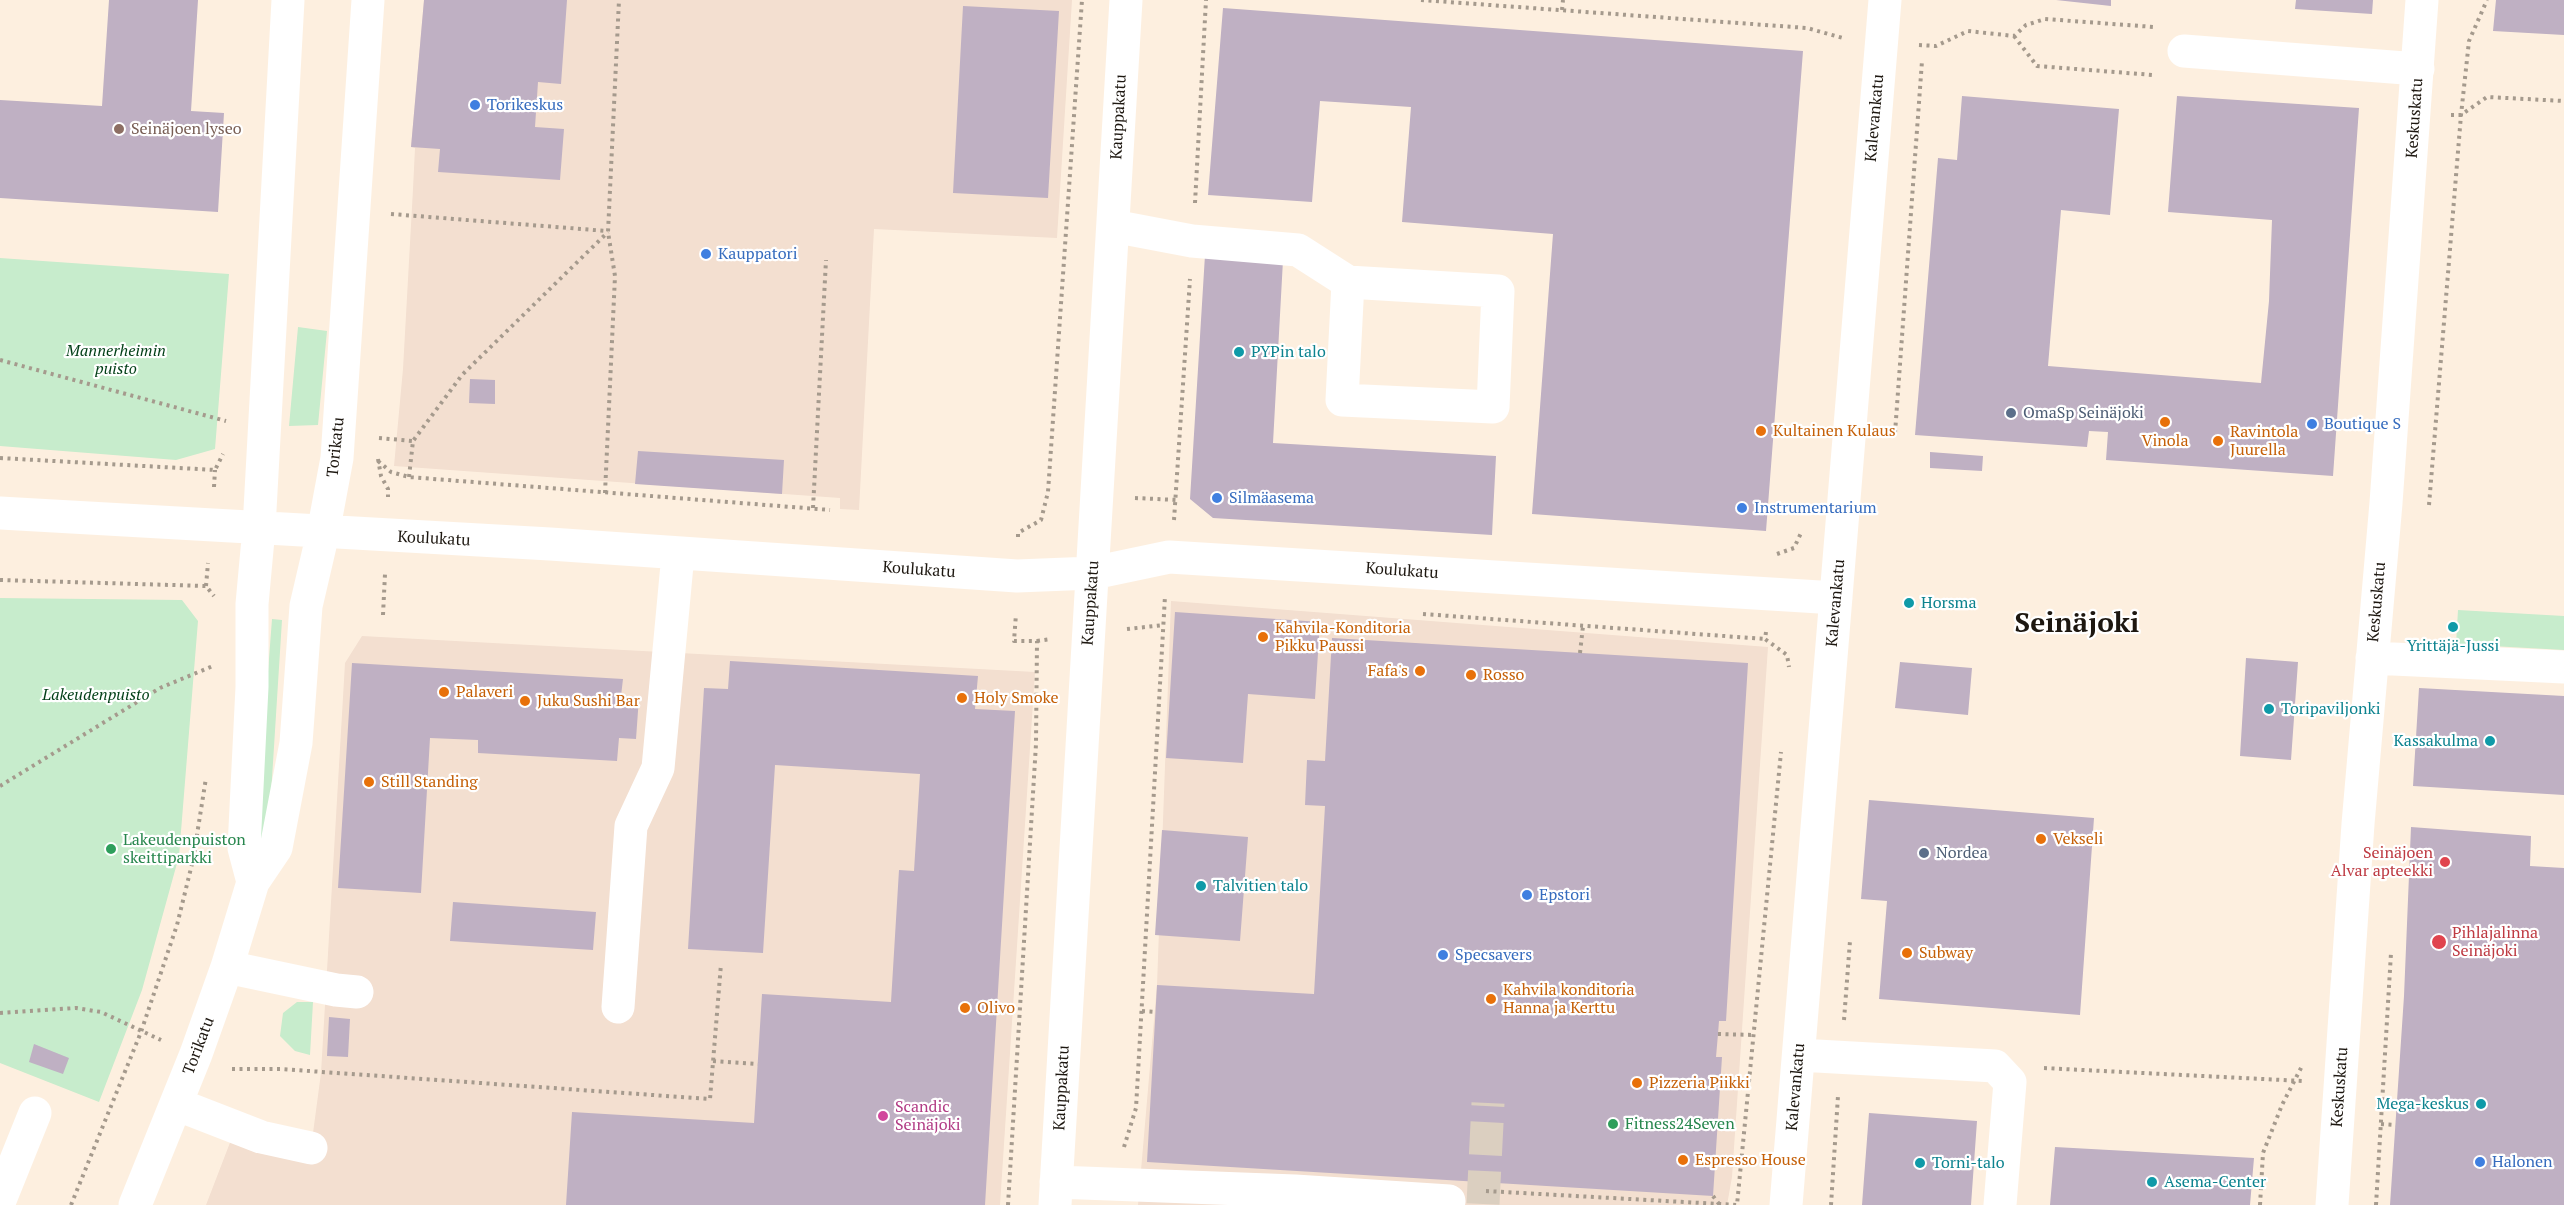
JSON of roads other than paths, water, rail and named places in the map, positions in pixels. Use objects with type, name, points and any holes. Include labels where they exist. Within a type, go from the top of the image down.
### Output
[{"type":"street","points":[[253,882],[244,848],[252,687],[252,604],[260,528],[288,0]]},
{"type":"street","name":"Torikatu","points":[[135,1205],[176,1104],[227,967],[253,882],[276,848],[296,743],[306,606],[337,458],[368,0]]},
{"type":"street","name":"Kauppakatu","points":[[1055,1196],[1126,0]]},
{"type":"street","name":"Kalevankatu","points":[[1786,1205],[1884,0]]},
{"type":"street","name":"Keskuskatu","points":[[2332,1205],[2358,824],[2422,0]]},
{"type":"street","points":[[2184,51],[2418,69]]},
{"type":"street","points":[[1113,226],[1199,242],[1298,250],[1348,282],[1498,291],[1493,407],[1342,400],[1348,282]]},
{"type":"street","name":"Koulukatu","points":[[0,513],[550,544],[1017,576],[1093,573],[1169,556],[1836,598]]},
{"type":"street","points":[[618,1007],[631,826],[658,768],[678,554]]},
{"type":"street","points":[[2372,658],[2564,667]]},
{"type":"street","points":[[227,967],[325,988],[357,992]]},
{"type":"street","points":[[1798,1055],[1995,1066],[2010,1082],[2000,1205]]},
{"type":"street","points":[[176,1104],[261,1137],[311,1148]]},
{"type":"street","points":[[0,1200],[35,1113]]},
{"type":"street","points":[[1055,1196],[1294,1191],[1449,1201]]},
{"type":"tunnel","points":[[1483,1204],[1488,1103]]},
{"type":"place","name":"Torikeskus","points":[[475,105]]},
{"type":"place","name":"Seinäjoen lyseo","points":[[119,129]]},
{"type":"place","name":"Kauppatori","points":[[706,254]]},
{"type":"place","name":"PYPin talo","points":[[1239,352]]},
{"type":"place","name":"OmaSp Seinäjoki","points":[[2011,413]]},
{"type":"place","name":"Vinola","points":[[2165,422]]},
{"type":"place","name":"Boutique S","points":[[2312,424]]},
{"type":"place","name":"Kultainen Kulaus","points":[[1761,431]]},
{"type":"place","name":"Ravintola Juurella","points":[[2218,441]]},
{"type":"place","name":"Silmäasema","points":[[1217,498]]},
{"type":"place","name":"Instrumentarium","points":[[1742,508]]},
{"type":"place","name":"Horsma","points":[[1909,603]]},
{"type":"place","name":"Yrittäjä-Jussi","points":[[2453,627]]},
{"type":"place","name":"Kahvila-Konditoria Pikku Paussi","points":[[1263,637]]},
{"type":"place","name":"Fafa's","points":[[1420,671]]},
{"type":"place","name":"Rosso","points":[[1471,675]]},
{"type":"place","name":"Palaveri","points":[[444,692]]},
{"type":"place","name":"Holy Smoke","points":[[962,698]]},
{"type":"place","name":"Juku Sushi Bar","points":[[525,701]]},
{"type":"place","name":"Toripaviljonki","points":[[2269,709]]},
{"type":"place","name":"Kassakulma","points":[[2490,741]]},
{"type":"place","name":"Still Standing","points":[[369,782]]},
{"type":"place","name":"Vekseli","points":[[2041,839]]},
{"type":"place","name":"Lakeudenpuiston skeittiparkki","points":[[111,849]]},
{"type":"place","name":"Nordea","points":[[1924,853]]},
{"type":"place","name":"Seinäjoen Alvar apteekki","points":[[2445,862]]},
{"type":"place","name":"Talvitien talo","points":[[1201,886]]},
{"type":"place","name":"Epstori","points":[[1527,895]]},
{"type":"place","name":"Pihlajalinna Seinäjoki","points":[[2439,942]]},
{"type":"place","name":"Subway","points":[[1907,953]]},
{"type":"place","name":"Specsavers","points":[[1443,955]]},
{"type":"place","name":"Kahvila konditoria Hanna ja Kerttu","points":[[1491,999]]},
{"type":"place","name":"Olivo","points":[[965,1008]]},
{"type":"place","name":"Pizzeria Piikki","points":[[1637,1083]]},
{"type":"place","name":"Mega-keskus","points":[[2481,1104]]},
{"type":"place","name":"Scandic Seinäjoki","points":[[883,1116]]},
{"type":"place","name":"Fitness24Seven","points":[[1613,1124]]},
{"type":"place","name":"Espresso House","points":[[1683,1160]]},
{"type":"place","name":"Halonen","points":[[2480,1162]]},
{"type":"place","name":"Torni-talo","points":[[1920,1163]]},
{"type":"place","name":"Asema-Center","points":[[2152,1182]]},
{"type":"district","name":"Seinäjoki","points":[[2077,624]]},
{"type":"park label","name":"Mannerheimin puisto","points":[[116,360]]},
{"type":"park label","name":"Lakeudenpuisto","points":[[96,695]]}]
